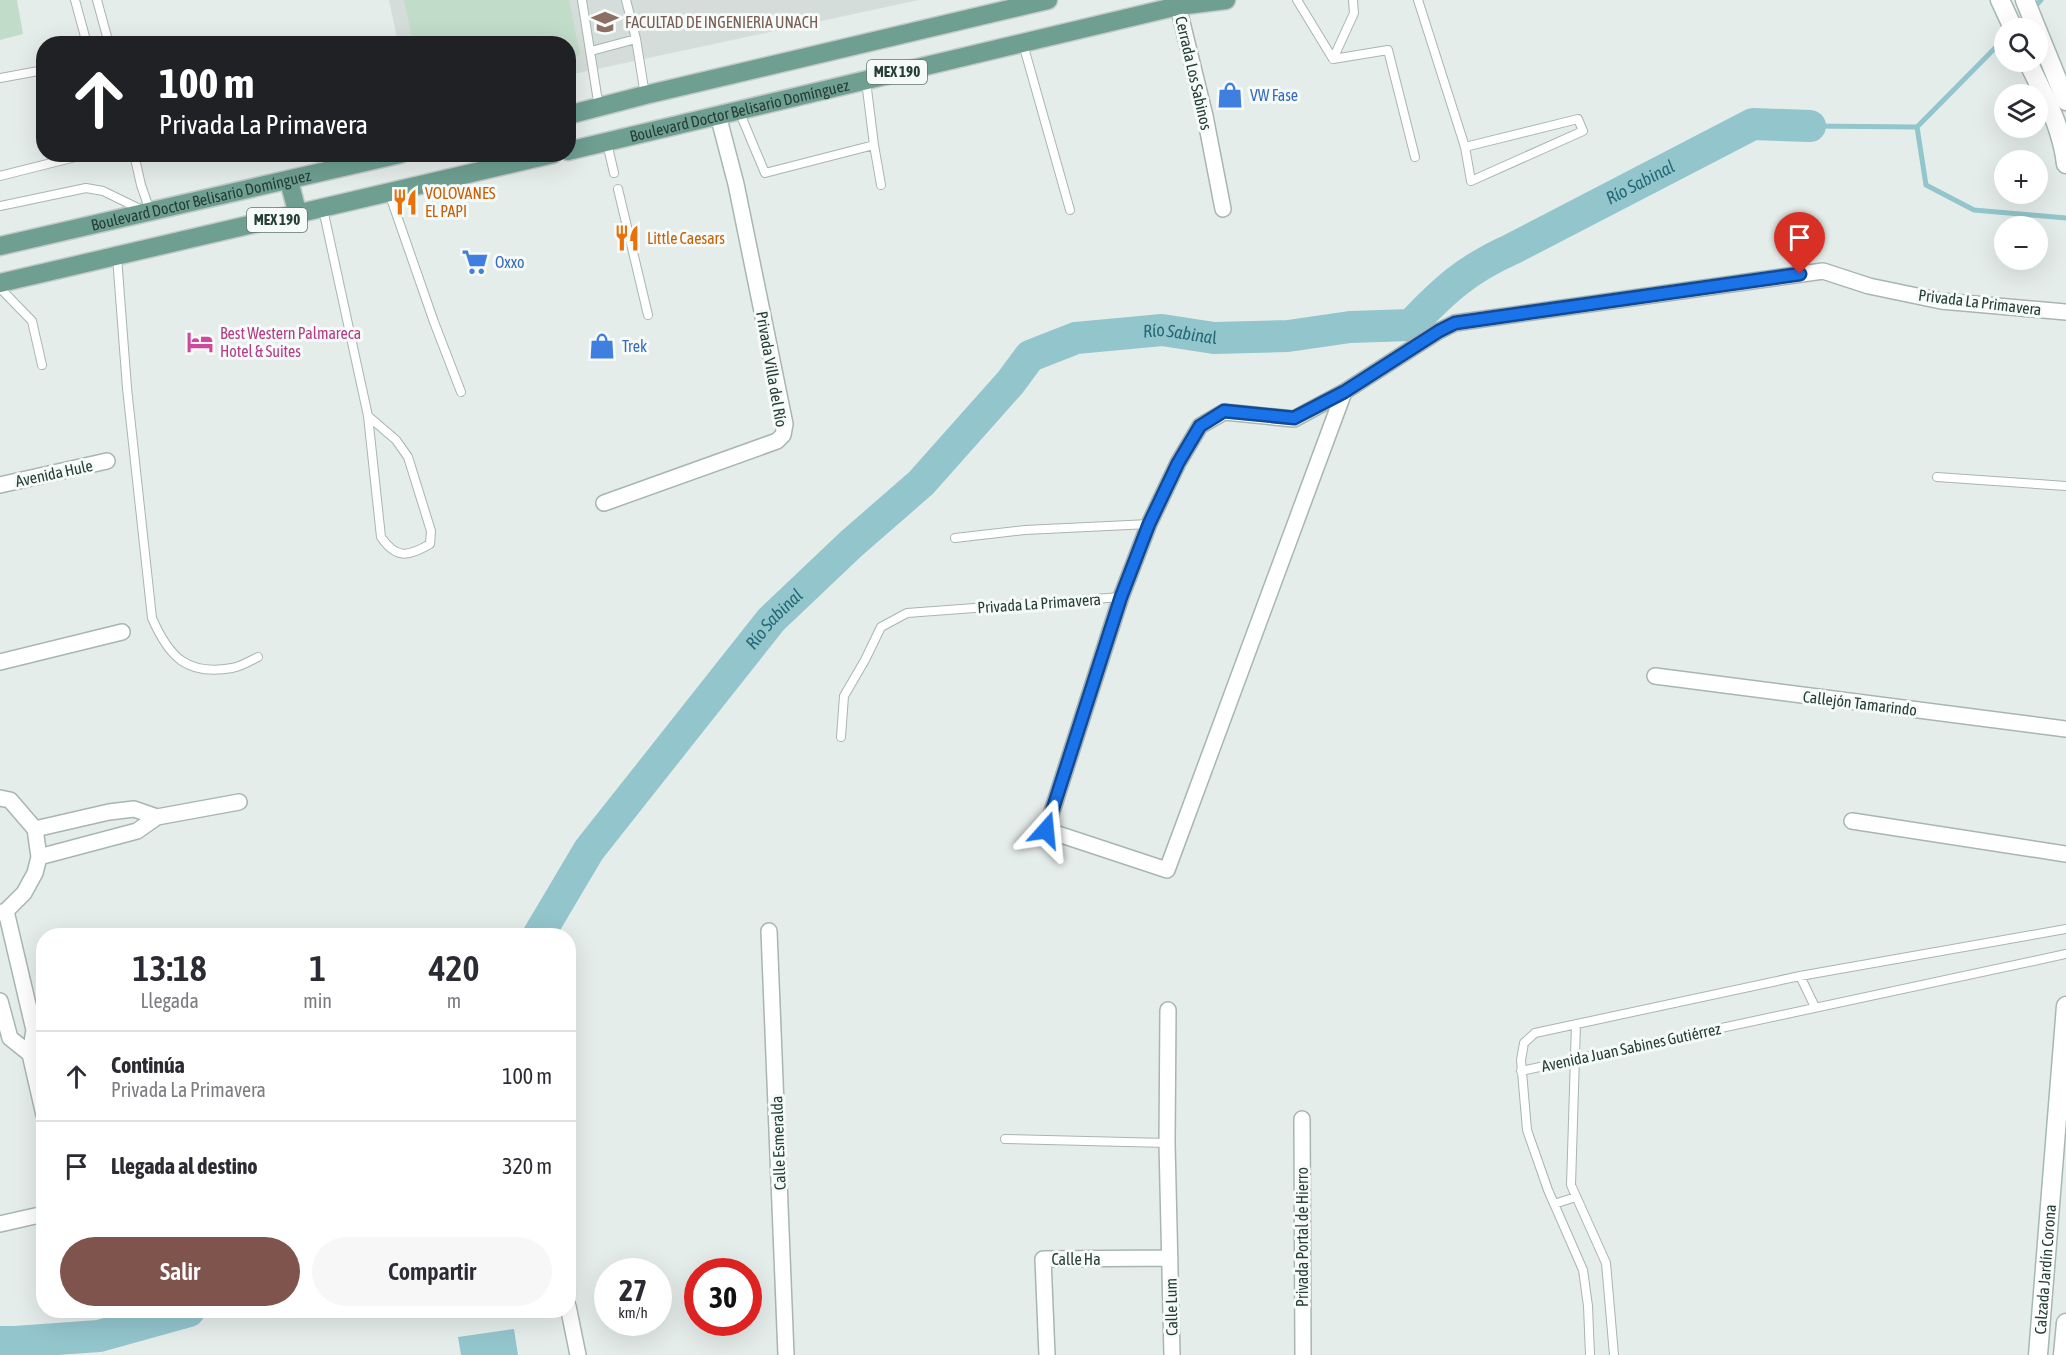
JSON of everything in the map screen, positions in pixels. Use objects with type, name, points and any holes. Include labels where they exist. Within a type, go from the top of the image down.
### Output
[{"type":"main road","name":"MEX 190","points":[[576,113],[1048,0]]},
{"type":"main road","name":"Boulevard Doctor Belisario Domínguez","points":[[576,149],[1178,6],[1226,0]]},
{"type":"main road","points":[[2025,0],[2066,101]]},
{"type":"main road","points":[[2001,3],[2008,18]]},
{"type":"main road","points":[[2033,72],[2055,118],[2066,164]]},
{"type":"main road","name":"Boulevard Doctor Belisario Domínguez","points":[[0,246],[367,162]]},
{"type":"main road","name":"MEX 190","points":[[0,284],[519,162]]},
{"type":"main road","points":[[289,181],[298,215]]},
{"type":"main road","name":"Calzada Jardín Corona","points":[[2038,1355],[2066,1006]]},
{"type":"main road","name":"Calzada Jardín Corona","points":[[2063,1355],[2066,1323]]},
{"type":"street","name":"Cerrada Los Sabinos","points":[[1178,6],[1224,209]]},
{"type":"street","name":"Privada Villa del Río","points":[[604,503],[777,441],[783,435],[784,424],[738,195],[718,115]]},
{"type":"street","name":"Privada La Primavera","points":[[1121,597],[1149,524],[1178,463],[1200,426],[1224,411],[1294,418],[1344,392],[1455,323],[1822,271],[1869,286],[1941,301],[2066,312]]},
{"type":"street","points":[[1121,597],[1046,830],[1167,870],[1344,392]]},
{"type":"street","name":"Avenida Hule","points":[[0,485],[107,461]]},
{"type":"street","points":[[0,662],[122,632]]},
{"type":"street","name":"Callejón Tamarindo","points":[[1655,676],[2066,729]]},
{"type":"street","points":[[0,798],[10,800],[35,828],[39,857],[35,873],[24,893],[3,912],[36,1019]]},
{"type":"street","points":[[39,857],[137,831],[157,817],[238,802]]},
{"type":"street","points":[[35,828],[134,809],[157,817]]},
{"type":"street","points":[[1852,821],[2066,854]]},
{"type":"street","name":"Calle Esmeralda","points":[[769,931],[786,1355]]},
{"type":"street","points":[[0,1001],[5,1039]]},
{"type":"street","name":"Calle Lum","points":[[1168,1010],[1167,1143],[1172,1355]]},
{"type":"street","points":[[5,1039],[36,1030]]},
{"type":"street","points":[[36,1037],[30,1054],[36,1080]]},
{"type":"street","points":[[5,1039],[30,1054]]},
{"type":"street","name":"Privada Portal de Hierro","points":[[1302,1119],[1302,1355]]},
{"type":"street","points":[[0,1224],[36,1216]]},
{"type":"street","name":"Calle Ha","points":[[1047,1355],[1043,1259],[1170,1258]]},
{"type":"street","points":[[570,1318],[578,1355]]},
{"type":"lane","points":[[75,0],[85,36]]},
{"type":"lane","points":[[97,0],[107,36]]},
{"type":"lane","points":[[582,0],[599,108]]},
{"type":"lane","points":[[626,0],[636,39],[645,95]]},
{"type":"lane","points":[[1297,0],[1333,59]]},
{"type":"lane","points":[[1333,59],[1354,13],[1353,0]]},
{"type":"lane","points":[[1418,0],[1465,147],[1471,181],[1583,131],[1578,119],[1465,147]]},
{"type":"lane","points":[[591,51],[636,39]]},
{"type":"lane","points":[[1022,43],[1070,210]]},
{"type":"lane","points":[[1333,59],[1388,51],[1415,157]]},
{"type":"lane","points":[[0,78],[36,71]]},
{"type":"lane","points":[[866,80],[881,185]]},
{"type":"lane","points":[[738,110],[765,173],[874,145]]},
{"type":"lane","points":[[606,142],[614,173]]},
{"type":"lane","points":[[0,176],[55,162]]},
{"type":"lane","points":[[136,162],[148,212]]},
{"type":"lane","points":[[0,206],[86,188],[104,191],[148,212]]},
{"type":"lane","points":[[618,189],[648,315]]},
{"type":"lane","points":[[389,192],[461,392]]},
{"type":"lane","points":[[323,209],[368,416],[381,537],[389,549],[404,555],[418,551],[430,544],[431,531],[408,457],[396,440],[368,416]]},
{"type":"lane","points":[[117,256],[152,618],[160,636],[174,657],[196,669],[233,668],[258,657]]},
{"type":"lane","points":[[0,288],[32,321],[42,365]]},
{"type":"lane","points":[[1937,477],[2066,486]]},
{"type":"lane","points":[[954,538],[1025,530],[1149,524]]},
{"type":"lane","name":"Privada La Primavera","points":[[841,737],[844,696],[865,660],[880,627],[908,613],[1121,597]]},
{"type":"lane","name":"Avenida Juan Sabines Gutiérrez","points":[[2066,929],[1800,976],[1534,1033],[1524,1043],[1521,1071],[2066,954]]},
{"type":"lane","points":[[1800,976],[1815,1007]]},
{"type":"lane","points":[[1576,1024],[1571,1185],[1606,1263],[1614,1355]]},
{"type":"lane","points":[[1521,1071],[1527,1130],[1554,1204],[1583,1270],[1588,1306],[1590,1355]]},
{"type":"lane","points":[[1005,1139],[1167,1143]]},
{"type":"lane","points":[[1554,1204],[1576,1197]]},
{"type":"shaded area","name":"FACULTAD DE INGENIERIA UNACH","points":[[389,0],[919,0],[576,74],[576,36],[397,36]]},
{"type":"green space","points":[[0,0],[17,0],[23,34],[0,40]]},
{"type":"green space","points":[[404,0],[569,0],[580,55],[576,56],[576,36],[412,36]]},
{"type":"water","points":[[514,1329],[518,1355],[461,1355],[458,1337]]},
{"type":"waterway","name":"Río Sabinal","points":[[2024,18],[2041,0]]},
{"type":"waterway","name":"Río Sabinal","points":[[1810,126],[1917,127],[1994,49]]},
{"type":"waterway","name":"Río Sabinal","points":[[543,928],[589,850],[771,620],[851,544],[921,483],[1010,383],[1030,356],[1076,338],[1162,330],[1214,338],[1288,336],[1350,327],[1411,325],[1457,281],[1482,264],[1753,124],[1810,126]]},
{"type":"waterway","points":[[1917,127],[1926,185],[1974,210],[2066,218]]},
{"type":"waterway","name":"Río Sabinal","points":[[0,1342],[99,1336],[164,1318]]},
{"type":"place","name":"FACULTAD DE INGENIERIA UNACH","points":[[605,22]]},
{"type":"place","name":"VW Fase","points":[[1230,95]]},
{"type":"place","name":"VOLOVANES EL PAPI","points":[[405,202]]},
{"type":"place","name":"Little Caesars","points":[[627,238]]},
{"type":"place","name":"Oxxo","points":[[475,262]]},
{"type":"place","name":"Best Western Palmareca Hotel & Suites","points":[[200,342]]},
{"type":"place","name":"Trek","points":[[602,346]]},
{"type":"route","points":[[1046,830],[1121,597],[1149,524],[1178,463],[1200,426],[1224,411],[1294,418],[1344,392],[1455,323],[1800,274]]}]
